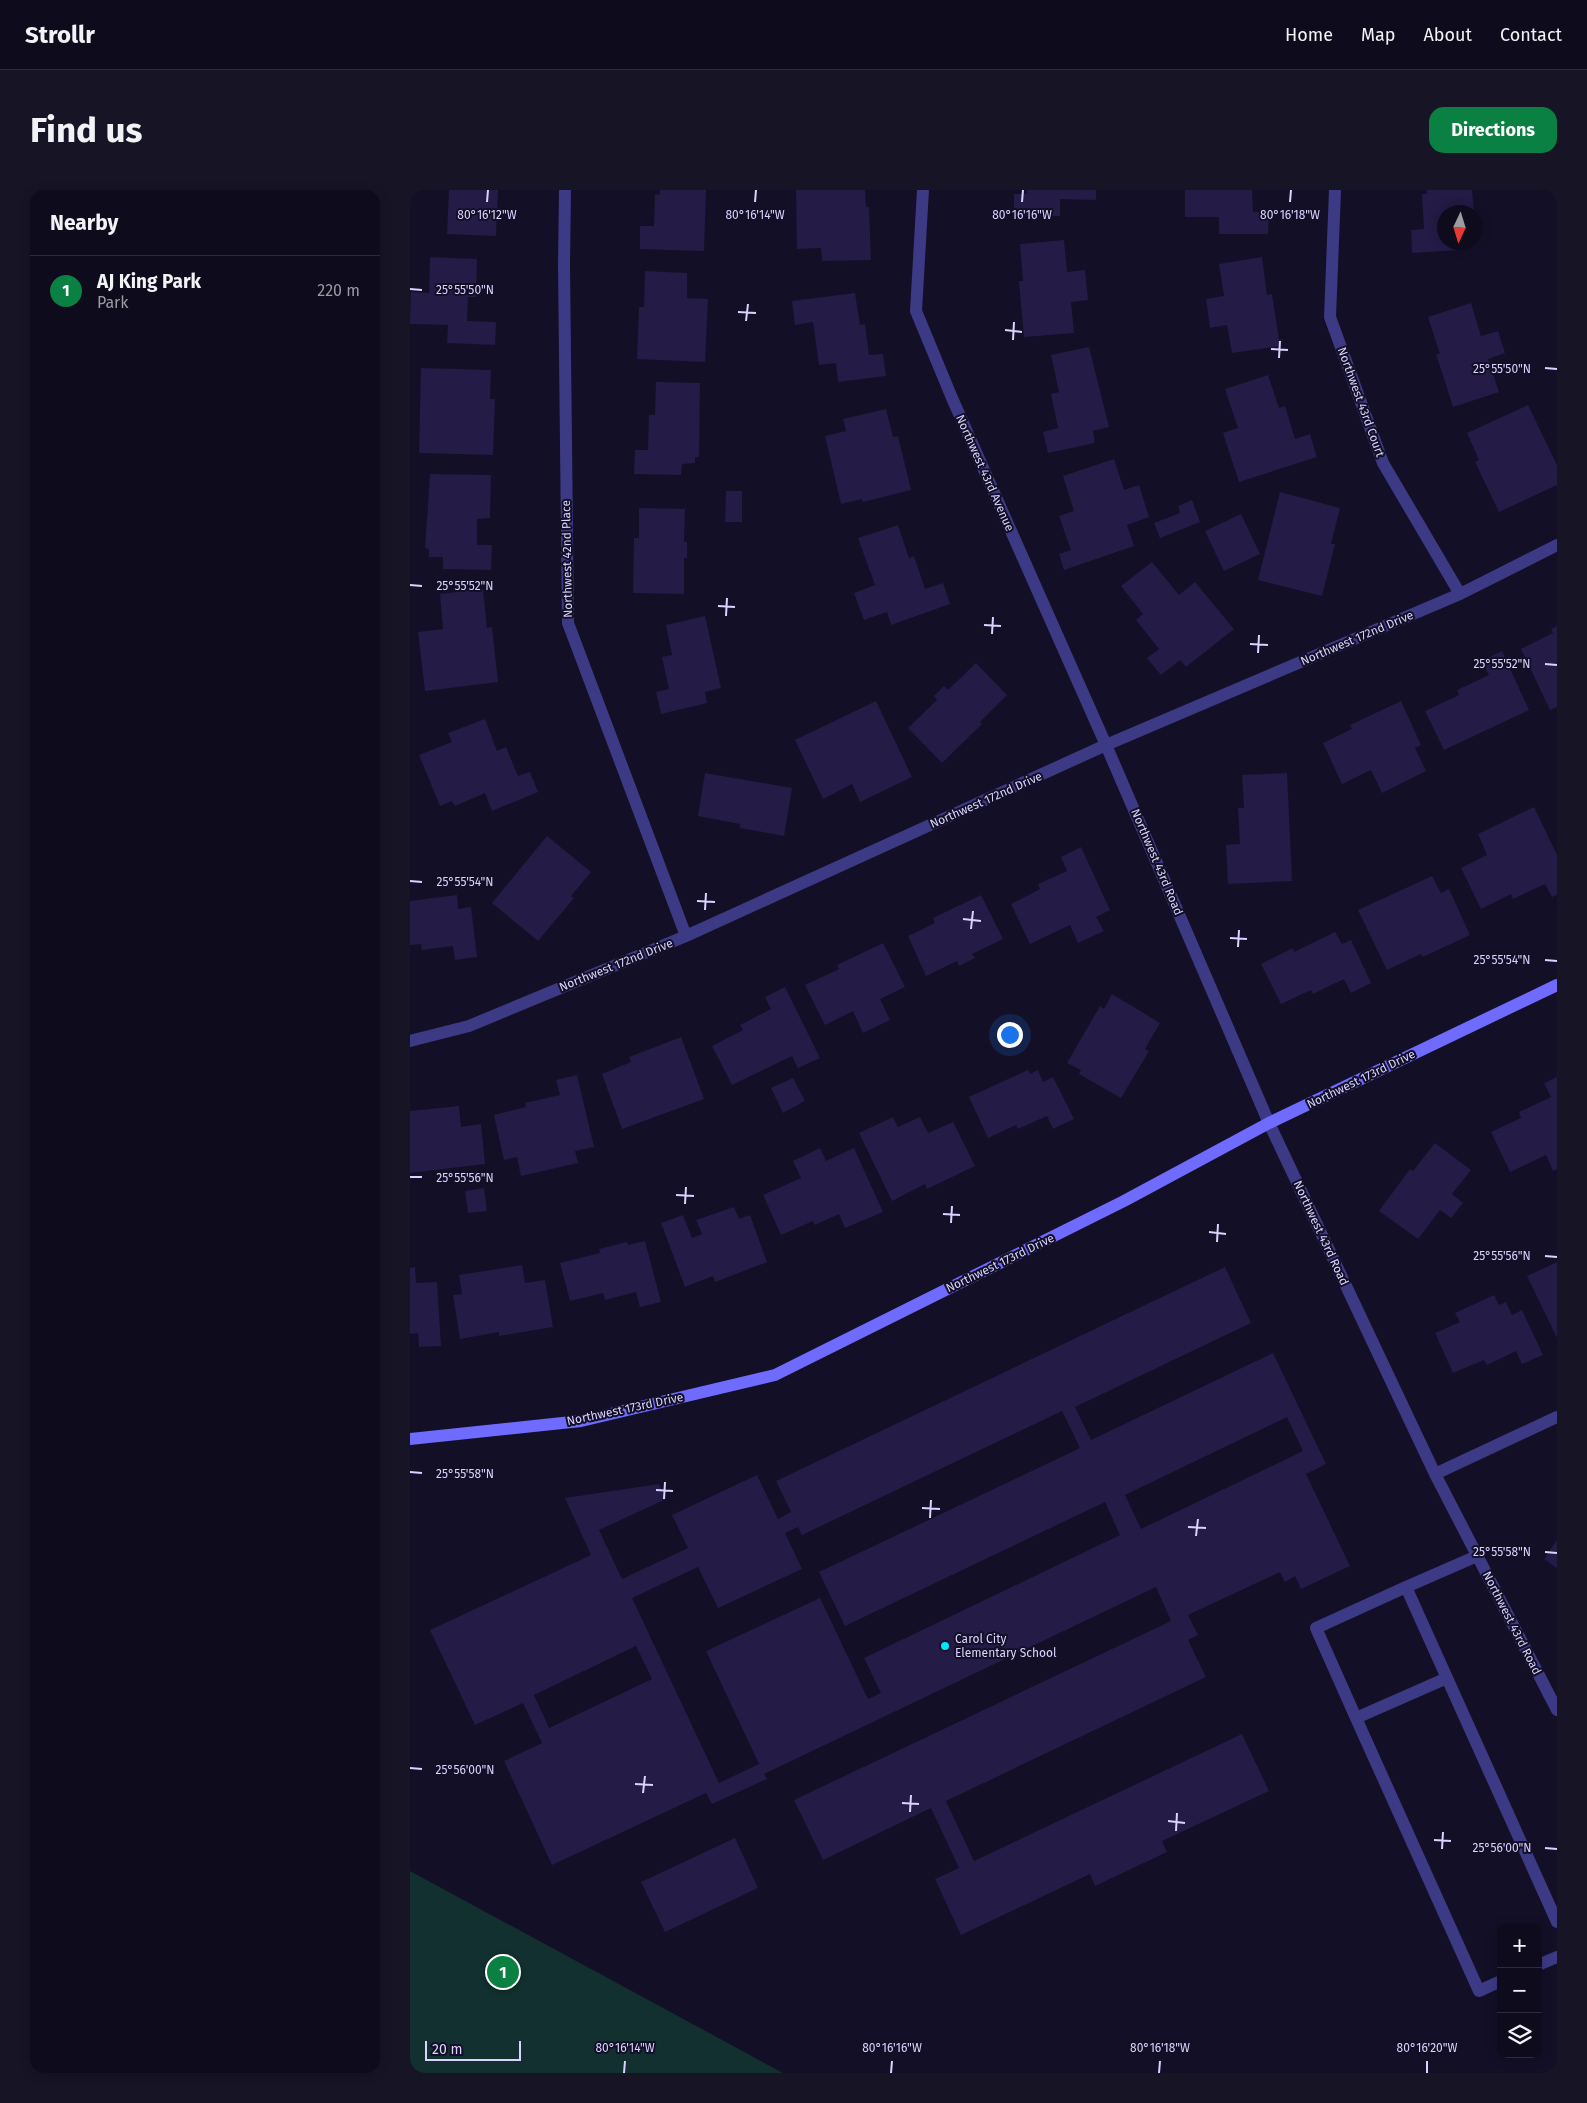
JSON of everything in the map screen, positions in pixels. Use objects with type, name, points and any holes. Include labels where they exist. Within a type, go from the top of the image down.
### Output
[{"type":"street","name":"Northwest 42nd Place","points":[[565,190],[564,266],[568,623],[686,936]]},
{"type":"street","name":"Northwest 43rd Avenue","points":[[923,190],[916,311],[952,398],[1106,745]]},
{"type":"street","name":"Northwest 43rd Court","points":[[1335,190],[1330,317],[1383,463],[1460,594]]},
{"type":"street","name":"Northwest 172nd Drive","points":[[410,1041],[469,1026],[686,936],[1106,745],[1460,594],[1557,545]]},
{"type":"street","name":"Northwest 43rd Road","points":[[1106,745],[1269,1123],[1435,1474],[1557,1710]]},
{"type":"street","name":"Northwest 173rd Drive","points":[[410,1439],[581,1421],[776,1375],[1124,1201],[1269,1123],[1557,985]]},
{"type":"street","points":[[1435,1474],[1557,1417]]},
{"type":"street","points":[[1478,1556],[1316,1628],[1479,1991],[1497,1984]]},
{"type":"street","points":[[1406,1588],[1557,1922]]},
{"type":"street","points":[[1356,1718],[1447,1678]]},
{"type":"street","points":[[1542,1963],[1557,1957]]},
{"type":"green space","points":[[410,1871],[783,2073],[410,2073]]},
{"type":"building","points":[[449,190],[498,190],[496,236],[447,234]]},
{"type":"building","points":[[660,190],[706,190],[704,251],[640,249],[640,226],[654,226],[655,194],[660,195]]},
{"type":"building","points":[[796,190],[865,190],[866,207],[869,207],[871,260],[822,261],[821,248],[797,249]]},
{"type":"building","points":[[1027,190],[1096,190],[1096,200],[1060,199],[1060,216],[1014,216],[1014,194],[1027,194]]},
{"type":"building","points":[[1185,190],[1252,190],[1253,212],[1269,212],[1268,234],[1219,234],[1219,217],[1185,217]]},
{"type":"building","points":[[1427,190],[1472,190],[1473,205],[1437,205],[1437,250],[1460,250],[1412,253],[1411,230],[1424,229],[1422,194],[1427,194]]},
{"type":"building","points":[[1064,240],[1067,272],[1085,270],[1088,300],[1071,302],[1074,333],[1024,337],[1019,281],[1023,281],[1020,244]]},
{"type":"building","points":[[430,257],[477,259],[476,297],[468,297],[467,321],[496,322],[495,345],[447,343],[448,325],[410,324],[411,292],[429,293]]},
{"type":"building","points":[[1262,257],[1267,295],[1272,294],[1280,346],[1232,353],[1227,325],[1210,328],[1206,299],[1224,296],[1219,264]]},
{"type":"building","points":[[645,271],[687,273],[687,298],[708,299],[705,362],[637,359],[639,307],[644,307]]},
{"type":"building","points":[[855,293],[860,325],[865,324],[869,355],[883,354],[886,376],[838,382],[836,363],[819,365],[813,322],[795,325],[792,301]]},
{"type":"building","points":[[1471,303],[1481,336],[1498,331],[1505,353],[1488,359],[1499,392],[1453,407],[1436,354],[1440,354],[1428,317]]},
{"type":"building","points":[[1089,347],[1109,427],[1093,431],[1095,443],[1048,453],[1043,432],[1058,428],[1051,394],[1059,392],[1051,355]]},
{"type":"building","points":[[421,368],[491,370],[490,399],[495,399],[493,455],[419,453]]},
{"type":"building","points":[[1268,375],[1279,408],[1285,406],[1295,439],[1310,434],[1317,457],[1239,482],[1223,433],[1238,428],[1225,389]]},
{"type":"building","points":[[656,382],[700,383],[699,457],[695,457],[695,463],[682,464],[681,475],[634,474],[635,450],[648,450],[649,415],[655,415]]},
{"type":"building","points":[[1528,405],[1557,465],[1557,485],[1499,512],[1475,462],[1479,460],[1467,433]]},
{"type":"building","points":[[886,409],[893,437],[898,436],[911,490],[863,502],[862,499],[841,504],[825,436],[846,431],[843,419]]},
{"type":"building","points":[[1114,459],[1124,490],[1139,485],[1149,517],[1127,525],[1134,546],[1064,570],[1059,554],[1071,550],[1059,516],[1074,511],[1063,476]]},
{"type":"building","points":[[430,474],[491,475],[490,518],[477,519],[477,545],[492,545],[491,570],[443,569],[443,557],[429,557],[429,549],[425,548]]},
{"type":"building","points":[[726,491],[742,491],[742,522],[725,522]]},
{"type":"building","points":[[1280,492],[1340,508],[1331,544],[1335,544],[1322,596],[1258,580]]},
{"type":"building","points":[[1192,500],[1200,522],[1160,538],[1154,523],[1180,513],[1178,506]]},
{"type":"building","points":[[639,508],[685,509],[684,542],[687,542],[687,558],[684,558],[684,594],[633,593],[634,538],[639,538]]},
{"type":"building","points":[[1241,514],[1260,554],[1224,571],[1205,531]]},
{"type":"building","points":[[898,525],[909,558],[914,556],[925,589],[943,583],[950,604],[891,625],[887,612],[864,620],[854,593],[875,585],[858,538]]},
{"type":"building","points":[[1152,562],[1179,595],[1195,582],[1234,629],[1186,667],[1180,660],[1161,675],[1147,658],[1159,649],[1136,620],[1143,614],[1121,586]]},
{"type":"building","points":[[483,589],[487,628],[492,627],[498,682],[425,691],[418,632],[443,629],[440,594]]},
{"type":"building","points":[[705,616],[721,688],[705,692],[707,703],[661,714],[656,692],[669,689],[662,657],[672,655],[666,625]]},
{"type":"building","points":[[1557,626],[1557,707],[1550,710],[1521,649],[1553,633],[1551,629]]},
{"type":"building","points":[[1502,651],[1529,710],[1444,750],[1425,711],[1459,695],[1457,690],[1489,675],[1482,661]]},
{"type":"building","points":[[976,663],[1007,695],[980,722],[982,724],[942,763],[908,728],[937,700],[934,696],[944,686],[948,690]]},
{"type":"building","points":[[876,701],[912,777],[860,802],[852,784],[823,799],[795,740]]},
{"type":"building","points":[[1401,701],[1421,745],[1415,748],[1426,771],[1382,793],[1371,770],[1342,784],[1323,743],[1352,729],[1350,725]]},
{"type":"building","points":[[485,719],[497,751],[506,747],[518,776],[530,772],[538,792],[492,811],[485,793],[455,806],[452,801],[440,806],[419,755],[452,742],[448,733]]},
{"type":"building","points":[[705,773],[792,788],[784,836],[740,828],[740,824],[698,816]]},
{"type":"building","points":[[1287,773],[1292,881],[1228,884],[1226,845],[1240,844],[1238,808],[1244,808],[1242,775]]},
{"type":"building","points":[[1534,807],[1557,855],[1557,895],[1552,897],[1545,884],[1513,899],[1511,894],[1481,909],[1461,868],[1487,855],[1478,834]]},
{"type":"building","points":[[547,836],[591,872],[571,896],[574,898],[538,941],[492,903]]},
{"type":"building","points":[[1081,847],[1110,910],[1096,917],[1104,931],[1078,943],[1070,925],[1030,944],[1011,904],[1040,889],[1038,884],[1067,871],[1061,857]]},
{"type":"building","points":[[1432,876],[1441,893],[1449,889],[1470,935],[1423,957],[1421,954],[1387,970],[1358,910]]},
{"type":"building","points":[[457,895],[458,909],[471,907],[477,957],[455,960],[453,946],[422,950],[421,944],[410,945],[410,901]]},
{"type":"building","points":[[981,895],[1003,939],[972,954],[975,958],[959,966],[957,961],[926,976],[908,936],[935,923],[933,918]]},
{"type":"building","points":[[1335,932],[1342,944],[1351,940],[1371,983],[1351,993],[1344,979],[1313,994],[1311,990],[1281,1004],[1261,964],[1293,948],[1294,952]]},
{"type":"building","points":[[883,943],[905,987],[880,999],[890,1020],[863,1033],[853,1011],[825,1025],[805,985],[839,969],[837,965]]},
{"type":"building","points":[[785,987],[820,1058],[798,1068],[792,1056],[732,1085],[712,1046],[743,1030],[740,1025],[771,1009],[765,997]]},
{"type":"building","points":[[1112,994],[1160,1023],[1145,1049],[1149,1051],[1121,1098],[1079,1074],[1081,1070],[1067,1063],[1100,1006],[1104,1009]]},
{"type":"building","points":[[681,1037],[704,1099],[622,1129],[602,1074],[631,1062],[629,1057]]},
{"type":"building","points":[[1028,1070],[1030,1074],[1038,1070],[1043,1082],[1053,1077],[1074,1119],[1053,1129],[1047,1116],[1018,1129],[1016,1125],[988,1138],[969,1097]]},
{"type":"building","points":[[577,1075],[594,1147],[575,1151],[578,1163],[521,1176],[517,1157],[504,1160],[494,1115],[526,1107],[525,1103],[560,1095],[556,1080]]},
{"type":"building","points":[[1557,1077],[1557,1169],[1553,1171],[1546,1155],[1510,1172],[1491,1132],[1521,1118],[1519,1112],[1551,1097],[1544,1083]]},
{"type":"building","points":[[793,1078],[805,1101],[783,1113],[771,1088]]},
{"type":"building","points":[[459,1106],[461,1127],[481,1124],[485,1164],[410,1173],[410,1111]]},
{"type":"building","points":[[893,1117],[898,1127],[920,1117],[928,1133],[953,1122],[975,1166],[927,1189],[925,1184],[892,1201],[859,1133]]},
{"type":"building","points":[[1435,1143],[1471,1170],[1452,1194],[1463,1203],[1451,1218],[1440,1210],[1418,1239],[1379,1211],[1410,1169],[1413,1171]]},
{"type":"building","points":[[820,1148],[826,1161],[854,1148],[883,1212],[845,1228],[839,1214],[815,1225],[813,1221],[781,1235],[763,1195],[801,1178],[793,1161]]},
{"type":"building","points":[[484,1188],[487,1211],[468,1213],[465,1191]]},
{"type":"building","points":[[734,1207],[739,1219],[750,1215],[767,1262],[715,1282],[713,1276],[685,1287],[661,1223],[683,1215],[692,1238],[702,1234],[696,1220]]},
{"type":"building","points":[[645,1241],[661,1302],[640,1307],[636,1292],[605,1300],[603,1293],[570,1301],[560,1263],[600,1253],[599,1249],[627,1242],[628,1245]]},
{"type":"building","points":[[1557,1262],[1557,1338],[1527,1276]]},
{"type":"building","points":[[522,1265],[525,1283],[545,1280],[553,1327],[499,1336],[499,1332],[460,1339],[453,1295],[462,1294],[459,1275]]},
{"type":"building","points":[[415,1267],[416,1283],[437,1282],[441,1346],[419,1347],[418,1333],[410,1334],[410,1268]]},
{"type":"building","points":[[1225,1267],[1251,1323],[1075,1407],[1091,1440],[1273,1353],[1326,1464],[1306,1474],[1350,1566],[1301,1589],[1295,1576],[1285,1582],[1280,1572],[1188,1615],[1198,1635],[1188,1640],[1206,1677],[946,1801],[974,1861],[1242,1734],[1269,1791],[1162,1841],[1167,1852],[1095,1886],[1090,1874],[961,1935],[935,1879],[959,1868],[931,1808],[823,1860],[794,1800],[1171,1621],[1156,1587],[764,1774],[767,1779],[712,1804],[706,1793],[552,1865],[504,1761],[542,1743],[523,1703],[475,1725],[430,1630],[591,1555],[565,1498],[659,1484],[666,1499],[599,1530],[622,1579],[688,1548],[672,1515],[757,1475],[778,1519],[791,1512],[776,1481]],"holes":[[[1062,1411],[1080,1448],[819,1572],[845,1626],[1105,1502],[1120,1535],[864,1658],[881,1693],[868,1699],[820,1598],[706,1651],[759,1764],[719,1783],[632,1598],[698,1567],[718,1608],[802,1569],[785,1533],[798,1527],[802,1535]],[[1287,1417],[1303,1451],[1141,1529],[1125,1495]],[[636,1646],[652,1679],[549,1728],[534,1695]]]},
{"type":"building","points":[[1494,1295],[1499,1305],[1506,1302],[1512,1315],[1522,1310],[1543,1355],[1522,1364],[1516,1351],[1487,1365],[1484,1360],[1453,1373],[1435,1333],[1460,1322],[1455,1313]]},
{"type":"building","points":[[1557,1540],[1557,1568],[1544,1559]]},
{"type":"building","points":[[735,1838],[758,1888],[665,1932],[641,1882]]},
{"type":"place","name":"Carol City Elementary School","points":[[945,1646]]},
{"type":"place","name":"AJ King Park","points":[[503,1972]]}]
